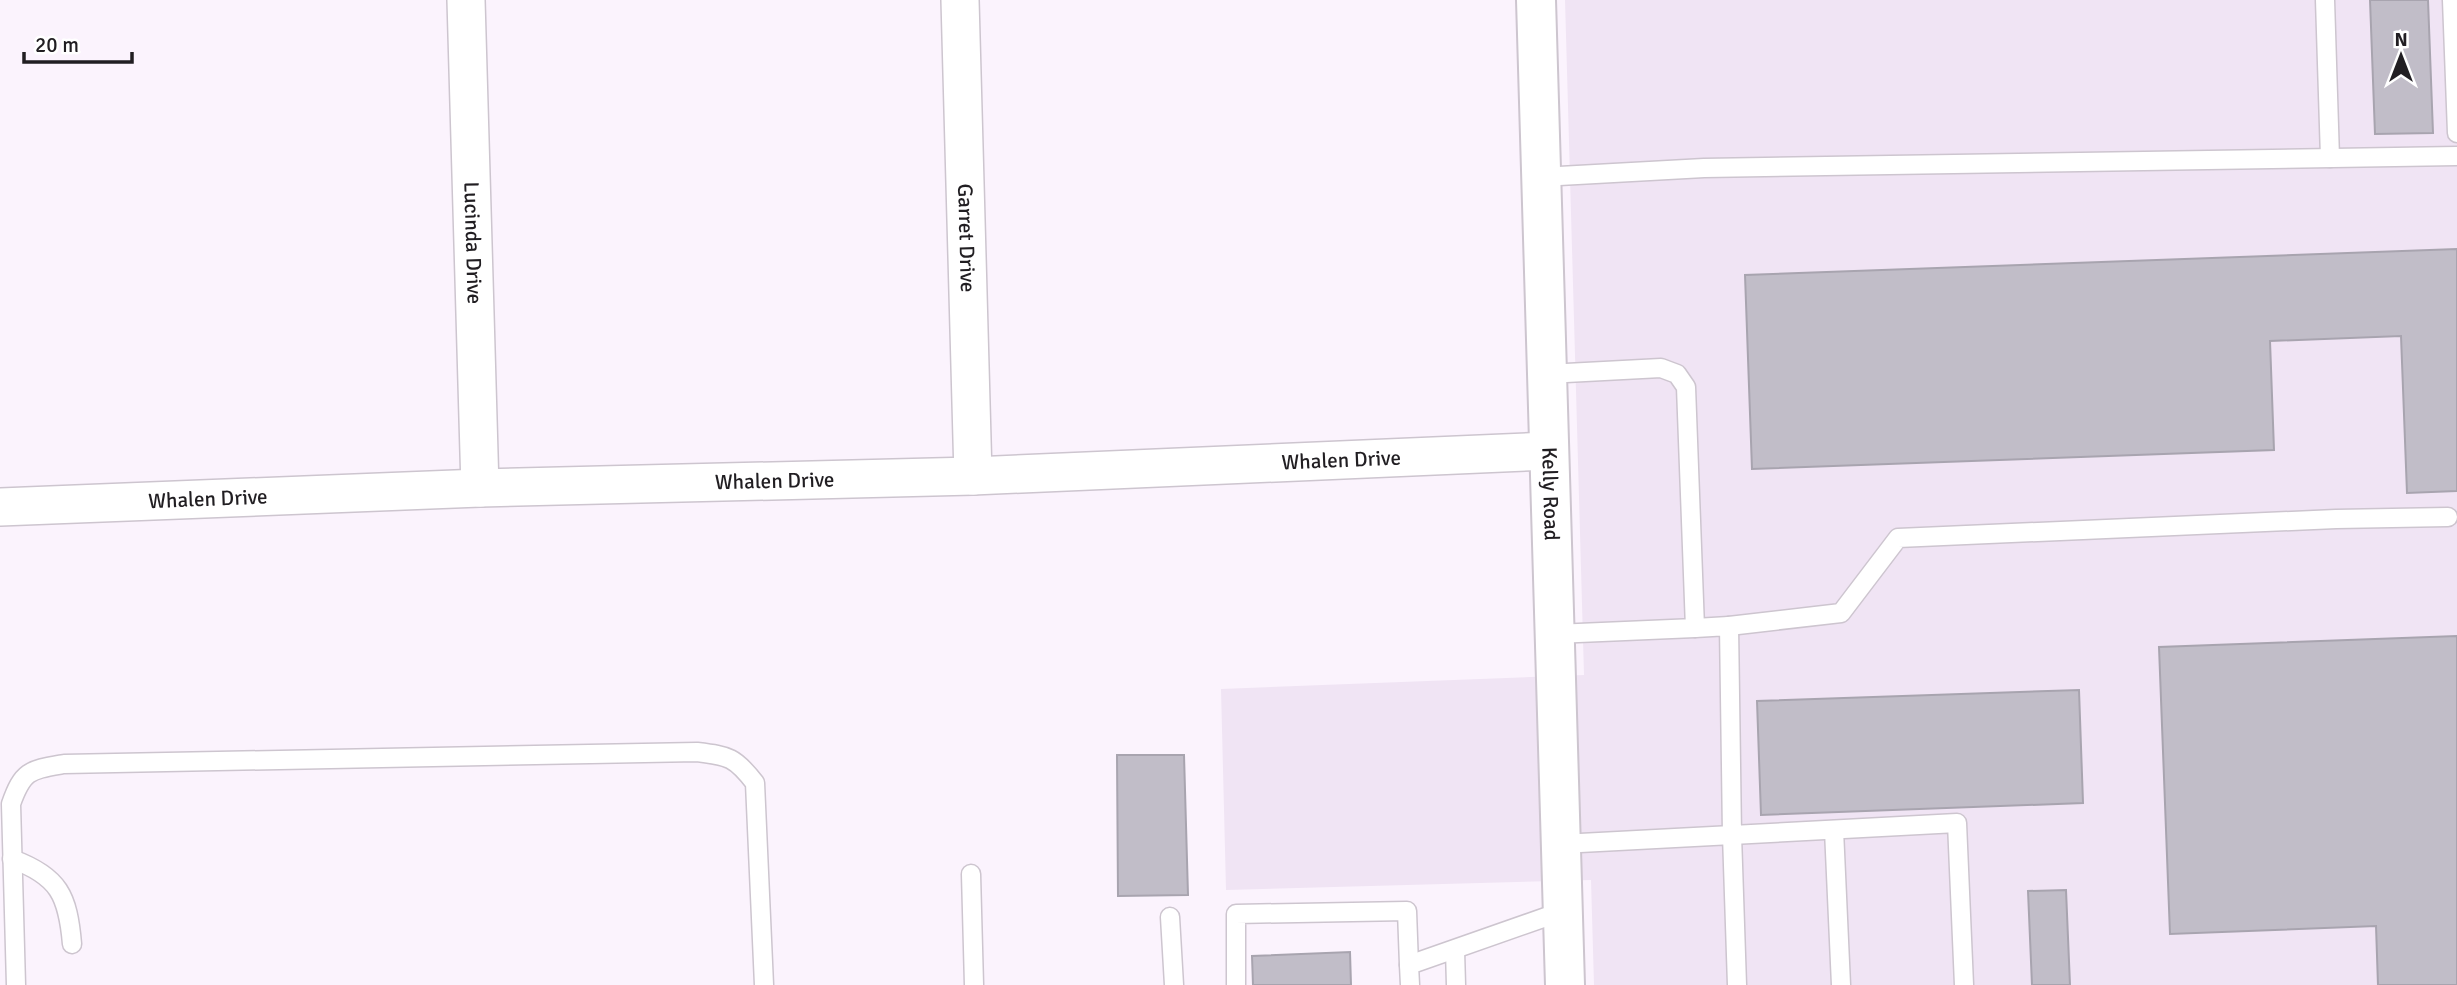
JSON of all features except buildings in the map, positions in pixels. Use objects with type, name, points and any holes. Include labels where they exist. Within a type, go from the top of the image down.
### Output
[{"type":"street","name":"Lucinda Drive","points":[[466,0],[480,488]]},
{"type":"street","name":"Garret Drive","points":[[960,0],[973,476]]},
{"type":"street","name":"Kelly Road","points":[[1536,0],[1565,985]]},
{"type":"street","name":"Whalen Drive","points":[[0,507],[480,488],[973,476],[1549,451]]},
{"type":"lane","points":[[2325,0],[2330,158]]},
{"type":"lane","points":[[2452,0],[2457,133]]},
{"type":"lane","points":[[1541,177],[1704,168],[2457,156]]},
{"type":"lane","points":[[1547,374],[1661,368],[1676,374],[1686,387],[1695,628]]},
{"type":"lane","points":[[1555,634],[1729,626],[1841,613],[1898,538],[2309,520],[2448,517]]},
{"type":"lane","points":[[1729,626],[1737,985]]},
{"type":"lane","points":[[16,985],[7,902],[12,859],[11,804],[8,792],[38,769],[64,764],[697,752],[727,756],[743,766],[755,783],[764,985]]},
{"type":"lane","points":[[1561,844],[1957,823],[1964,985]]},
{"type":"lane","points":[[1834,830],[1842,985]]},
{"type":"lane","points":[[12,859],[35,867],[48,877],[65,902],[72,944]]},
{"type":"lane","points":[[971,874],[974,985]]},
{"type":"lane","points":[[1236,985],[1236,914],[1407,911],[1410,985]]},
{"type":"lane","points":[[1409,965],[1563,911]]},
{"type":"lane","points":[[1170,917],[1174,985]]},
{"type":"lane","points":[[1455,950],[1456,985]]},
{"type":"shaded area","points":[[1565,0],[2457,0],[2457,985],[1594,985],[1591,880],[1226,890],[1221,689],[1584,675]]}]
